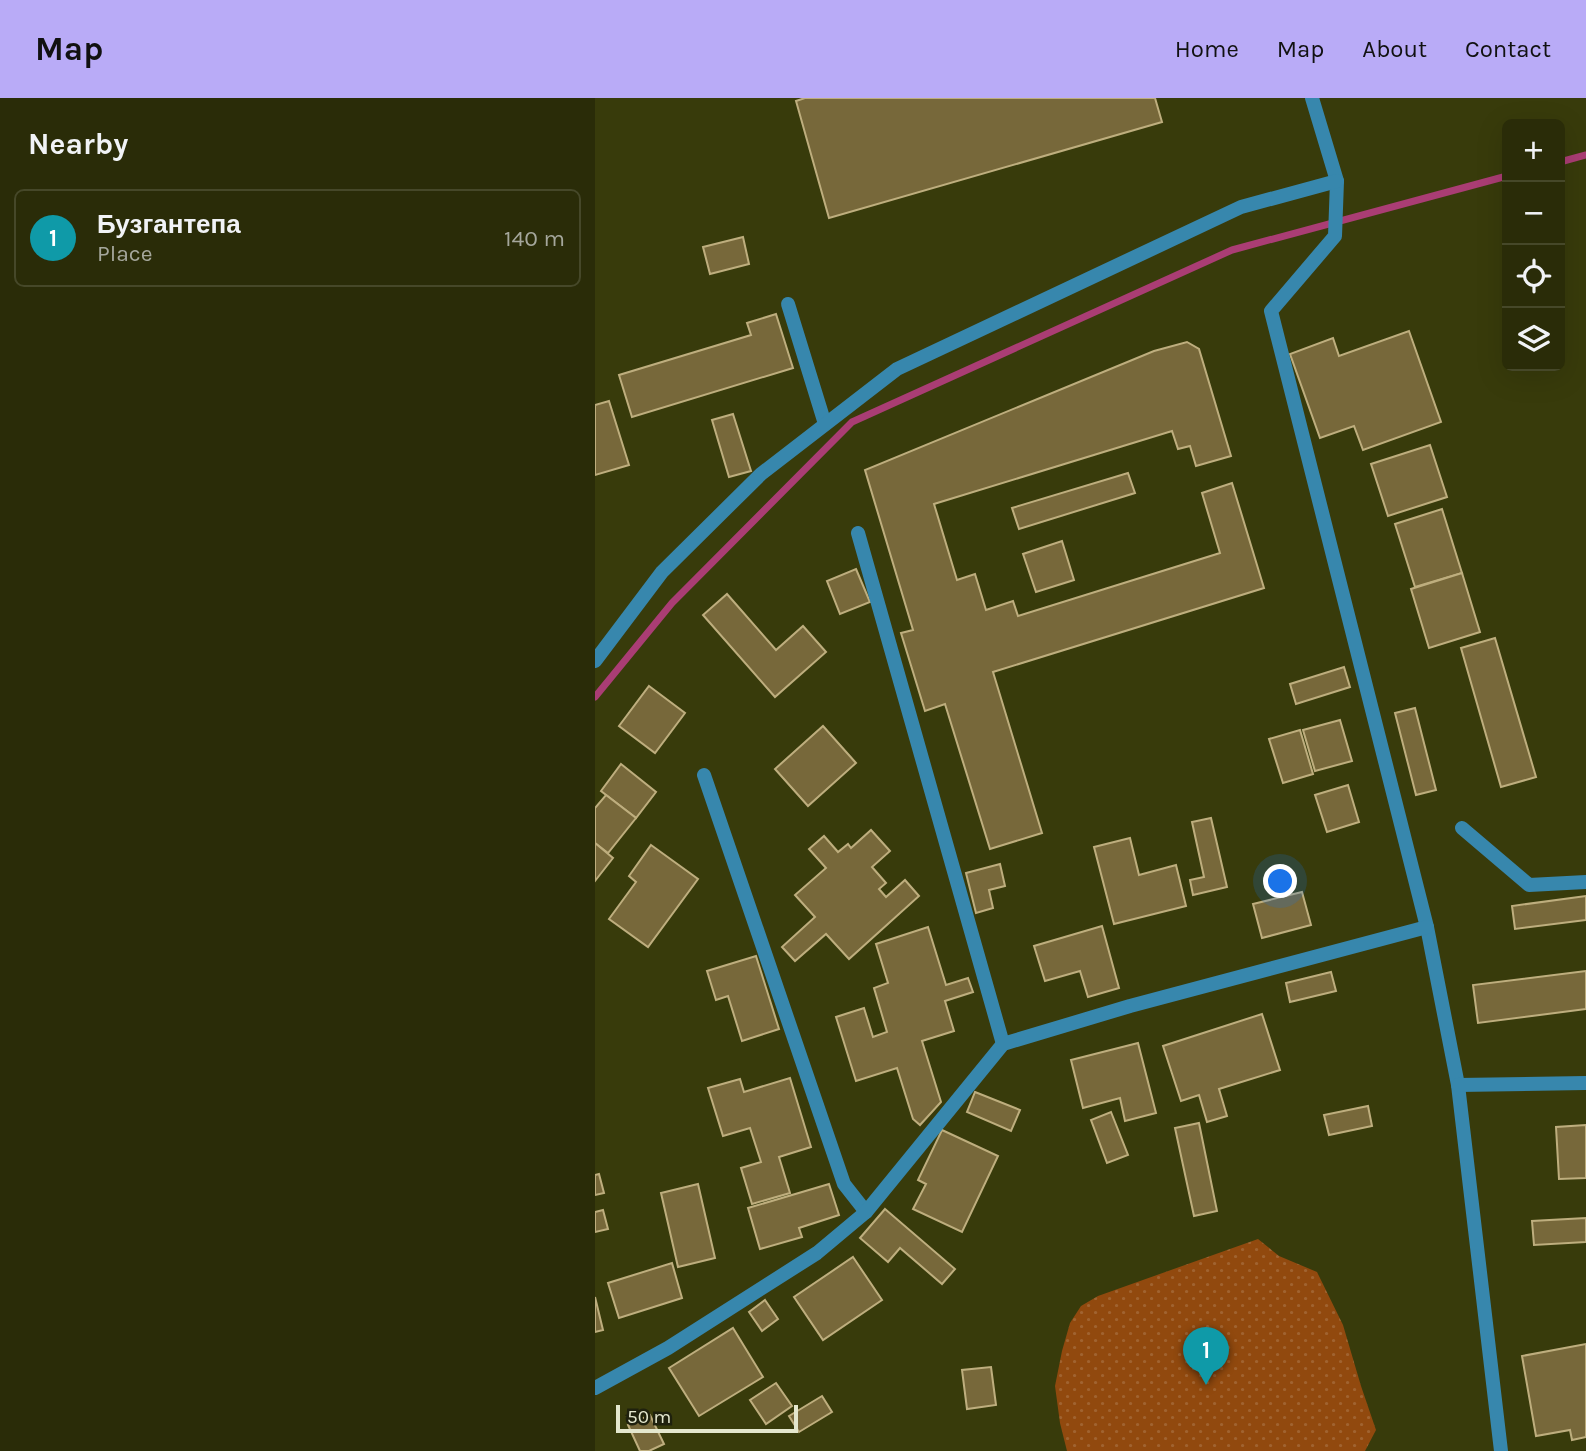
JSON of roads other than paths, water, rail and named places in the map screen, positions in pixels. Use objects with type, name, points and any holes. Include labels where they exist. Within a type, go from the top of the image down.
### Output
[{"type":"street","points":[[1312,98],[1337,181],[1335,236],[1271,311],[1427,927],[1458,1085],[1501,1451]]},
{"type":"street","points":[[595,661],[662,572],[761,474],[897,369],[1241,207],[1337,181]]},
{"type":"street","points":[[788,304],[825,424]]},
{"type":"street","points":[[858,533],[1003,1044]]},
{"type":"street","points":[[704,775],[843,1184],[866,1212]]},
{"type":"street","points":[[1462,828],[1529,885],[1586,882]]},
{"type":"street","points":[[595,1388],[668,1348],[817,1253],[866,1212],[1003,1044],[1130,1006],[1427,927]]},
{"type":"street","points":[[1458,1085],[1586,1083]]},
{"type":"waterway","points":[[1565,161],[1586,155]]},
{"type":"waterway","points":[[595,697],[672,603],[852,422],[1232,250],[1502,177]]},
{"type":"place","name":"Бузгантепа","points":[[1206,1385]]}]
